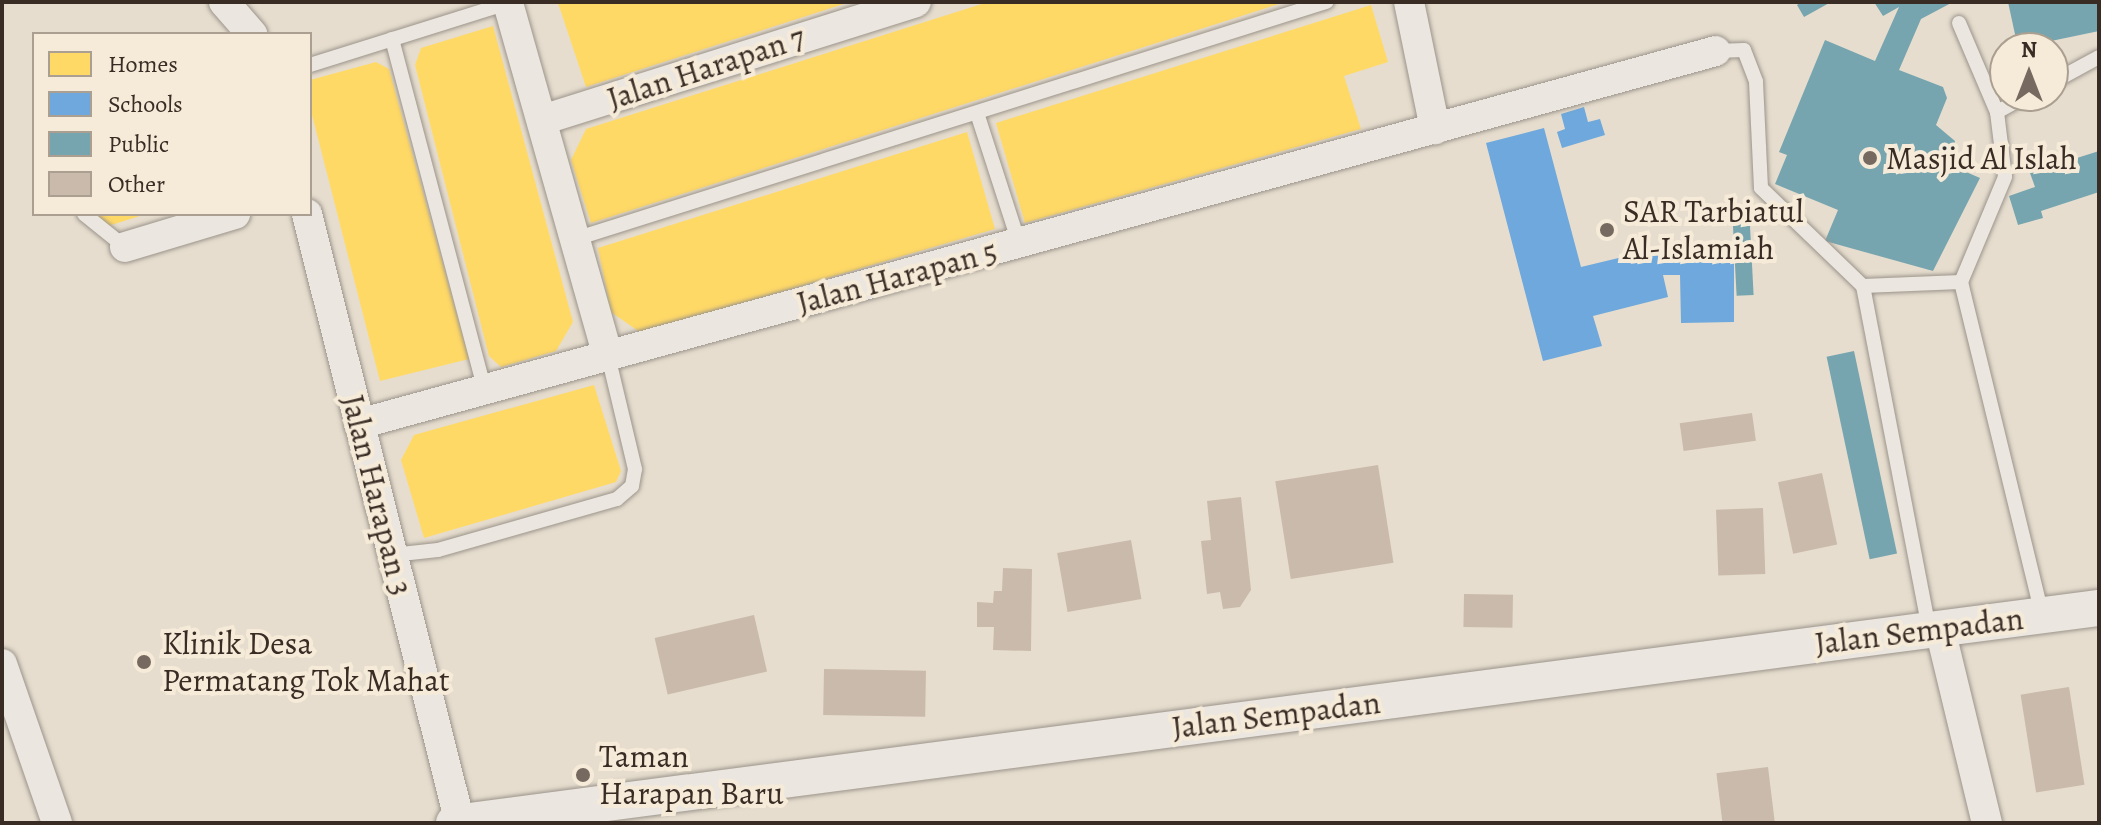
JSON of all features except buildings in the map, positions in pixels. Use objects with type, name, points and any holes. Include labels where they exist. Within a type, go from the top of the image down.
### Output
[{"type":"street","points":[[224,2],[250,32]]},
{"type":"street","points":[[510,2],[608,356]]},
{"type":"street","name":"Jalan Harapan 7","points":[[542,120],[916,2]]},
{"type":"street","points":[[1409,2],[1435,129]]},
{"type":"street","name":"Jalan Harapan 5","points":[[359,424],[1716,51]]},
{"type":"street","points":[[125,247],[228,216]]},
{"type":"street","name":"Jalan Harapan 3","points":[[307,216],[460,823]]},
{"type":"street","name":"Jalan Sempadan","points":[[454,823],[554,817],[2099,608]]},
{"type":"street","points":[[1934,630],[1987,823]]},
{"type":"street","points":[[2,664],[57,823]]},
{"type":"lane","points":[[312,64],[510,2]]},
{"type":"lane","points":[[575,239],[1326,2]]},
{"type":"lane","points":[[1959,23],[1989,93]]},
{"type":"lane","points":[[392,39],[485,390]]},
{"type":"lane","points":[[1716,51],[1744,50],[1756,82],[1761,188],[1863,286],[1934,630]]},
{"type":"lane","points":[[2069,73],[2099,57]]},
{"type":"lane","points":[[1997,112],[2005,177],[1961,282],[2042,615]]},
{"type":"lane","points":[[977,113],[1019,243]]},
{"type":"lane","points":[[86,216],[125,247]]},
{"type":"lane","points":[[1863,286],[1961,282]]},
{"type":"lane","points":[[392,555],[438,550],[617,499],[632,486],[635,469],[608,356]]},
{"type":"place","name":"Masjid Al Islah","points":[[1870,158]]},
{"type":"place","name":"SAR Tarbiatul Al-Islamiah","points":[[1607,230]]},
{"type":"place","name":"Klinik Desa Permatang Tok Mahat","points":[[144,662]]},
{"type":"place","name":"Taman Harapan Baru","points":[[583,775]]}]
